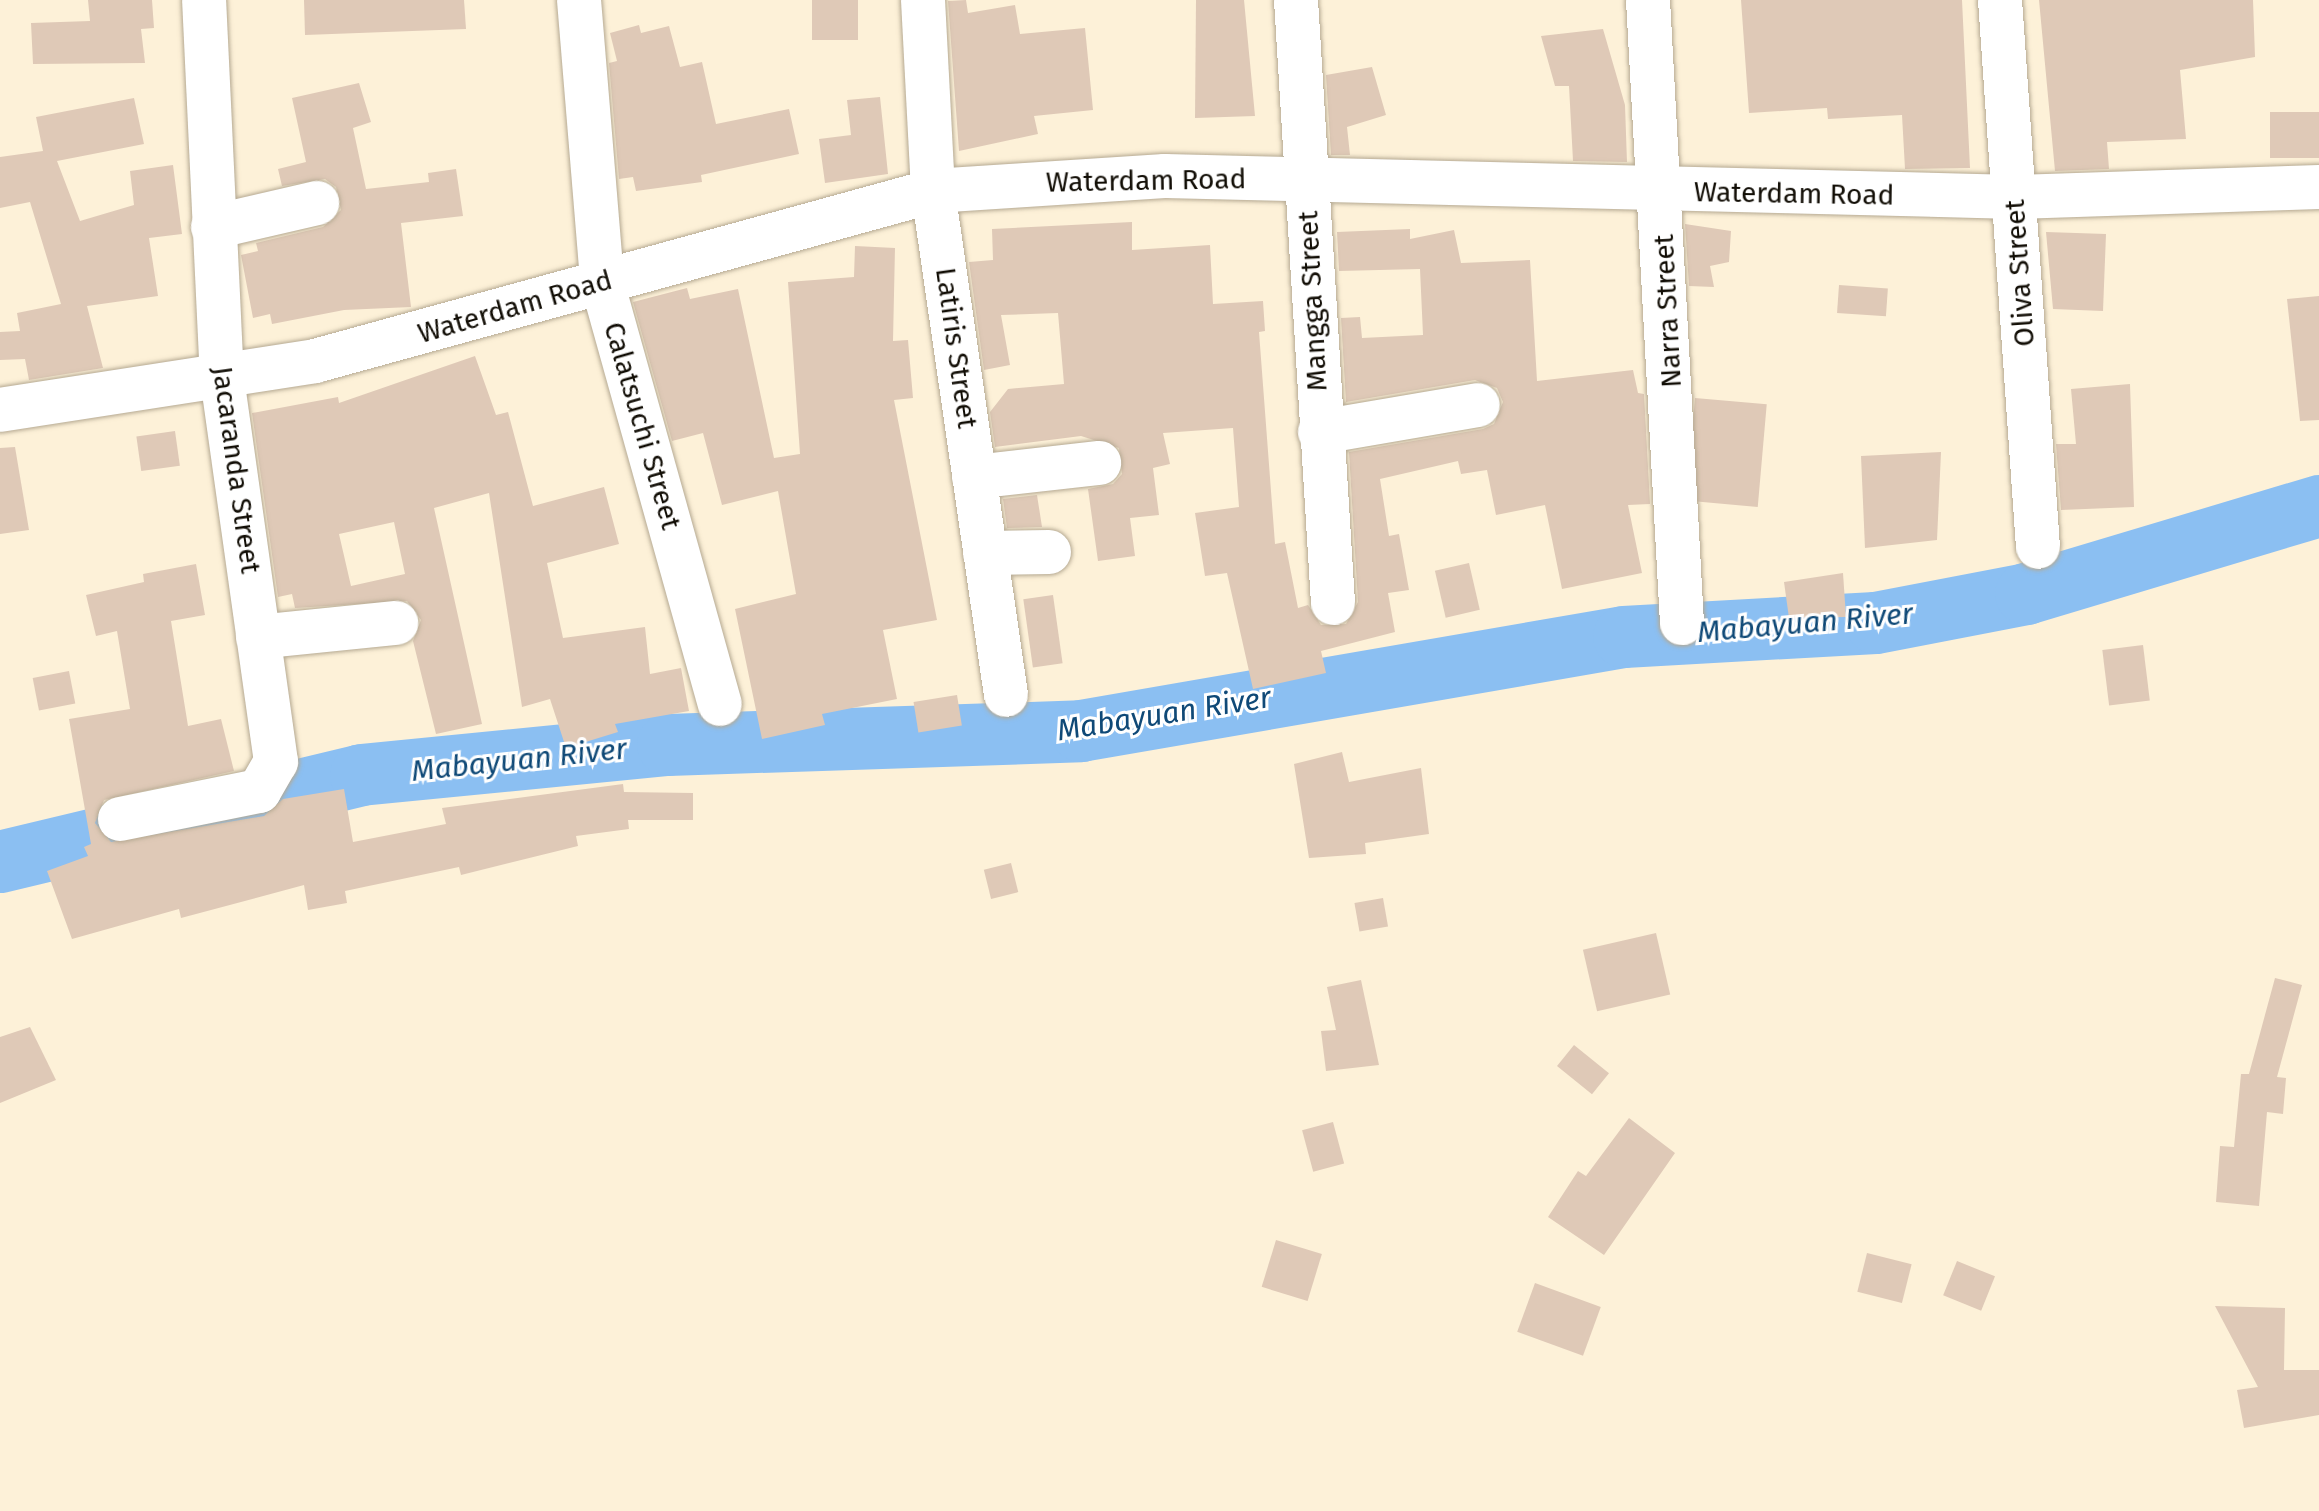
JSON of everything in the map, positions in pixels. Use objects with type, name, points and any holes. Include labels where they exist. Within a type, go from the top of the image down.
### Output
[{"type":"street","name":"Jacaranda Street","points":[[120,819],[259,791],[272,779],[276,762],[222,380],[204,0]]},
{"type":"street","name":"Calatsuchi Street","points":[[579,0],[602,282],[720,704]]},
{"type":"street","name":"Latiris Street","points":[[923,0],[933,191],[1006,695]]},
{"type":"street","name":"Mangga Street","points":[[1296,0],[1320,432],[1333,603]]},
{"type":"street","name":"Narra Street","points":[[1648,0],[1662,192],[1682,623]]},
{"type":"street","name":"Oliva Street","points":[[2000,0],[2038,547]]},
{"type":"street","name":"Waterdam Road","points":[[0,410],[222,380],[421,335],[933,191],[1165,176],[1662,192],[2016,197],[2319,187]]},
{"type":"street","points":[[213,227],[317,203]]},
{"type":"street","points":[[1320,432],[1478,405]]},
{"type":"street","points":[[974,477],[1099,463]]},
{"type":"street","points":[[985,553],[1049,552]]},
{"type":"street","points":[[258,637],[396,623]]},
{"type":"building","points":[[88,0],[152,0],[154,28],[141,29],[145,63],[33,64],[31,23],[90,21]]},
{"type":"building","points":[[304,0],[464,0],[466,29],[305,35]]},
{"type":"building","points":[[812,0],[858,0],[858,40],[812,40]]},
{"type":"building","points":[[966,0],[968,13],[1015,5],[1020,34],[1085,28],[1093,110],[1034,116],[1038,134],[959,151],[948,1]]},
{"type":"building","points":[[1196,0],[1244,0],[1255,116],[1195,118]]},
{"type":"building","points":[[1741,0],[1962,0],[1970,168],[1905,169],[1902,115],[1828,119],[1827,108],[1749,113]]},
{"type":"building","points":[[2039,0],[2253,0],[2255,57],[2180,70],[2186,139],[2107,142],[2109,169],[2055,171]]},
{"type":"building","points":[[639,25],[641,33],[669,26],[680,67],[702,62],[716,124],[789,109],[799,154],[701,175],[702,182],[636,191],[633,177],[619,179],[609,63],[617,61],[610,33]]},
{"type":"building","points":[[1603,29],[1625,105],[1627,162],[1573,161],[1569,86],[1555,86],[1541,36]]},
{"type":"building","points":[[1372,67],[1386,115],[1347,127],[1350,155],[1331,155],[1326,75]]},
{"type":"building","points":[[359,83],[371,122],[353,128],[366,189],[429,182],[428,173],[456,169],[463,216],[401,223],[411,307],[344,310],[272,324],[270,314],[253,318],[241,255],[258,251],[256,243],[323,227],[341,210],[336,187],[325,179],[282,186],[278,169],[306,162],[292,98]]},
{"type":"building","points":[[880,97],[888,174],[825,183],[819,139],[851,135],[847,100]]},
{"type":"building","points":[[134,98],[144,144],[57,161],[80,221],[134,205],[130,171],[173,165],[182,234],[149,238],[158,296],[87,306],[103,368],[29,380],[25,359],[0,360],[0,332],[20,331],[17,313],[61,304],[30,202],[0,208],[0,157],[43,151],[36,117]]},
{"type":"building","points":[[2270,112],[2319,112],[2319,158],[2270,158]]},
{"type":"building","points":[[1132,222],[1132,250],[1210,245],[1213,304],[1263,301],[1265,331],[1259,332],[1275,544],[1285,542],[1298,608],[1308,605],[1321,625],[1346,624],[1358,602],[1349,452],[1483,429],[1494,424],[1503,402],[1497,388],[1475,380],[1346,402],[1341,318],[1360,317],[1362,338],[1423,335],[1420,269],[1339,271],[1337,232],[1410,229],[1410,239],[1454,230],[1461,263],[1530,260],[1537,381],[1633,370],[1638,393],[1644,394],[1650,504],[1628,505],[1642,573],[1562,589],[1545,505],[1496,515],[1487,470],[1461,474],[1458,461],[1380,479],[1389,536],[1399,534],[1409,590],[1388,593],[1395,632],[1321,651],[1326,673],[1253,689],[1227,573],[1205,576],[1195,513],[1239,507],[1233,428],[1163,433],[1170,464],[1153,468],[1159,515],[1130,518],[1135,556],[1098,561],[1088,489],[1113,484],[1122,474],[1119,448],[1081,436],[995,447],[990,412],[1008,389],[1064,384],[1058,313],[1001,315],[1010,365],[984,370],[969,262],[993,260],[992,229]]},
{"type":"building","points":[[1685,224],[1731,231],[1729,262],[1710,266],[1714,287],[1689,286]]},
{"type":"building","points":[[2046,232],[2106,234],[2103,311],[2053,309]]},
{"type":"building","points":[[855,246],[895,248],[893,341],[908,340],[913,398],[894,400],[937,620],[883,630],[897,699],[822,714],[825,725],[762,739],[735,609],[796,594],[778,491],[722,505],[703,433],[672,441],[633,302],[687,288],[690,299],[738,289],[774,458],[800,454],[788,282],[854,277]]},
{"type":"building","points":[[1839,285],[1888,288],[1886,316],[1837,313]]},
{"type":"building","points":[[2319,296],[2319,420],[2300,421],[2287,299]]},
{"type":"building","points":[[475,356],[496,415],[508,412],[533,506],[604,487],[619,544],[547,563],[563,638],[645,627],[650,674],[681,668],[689,711],[615,724],[618,732],[566,748],[550,699],[522,707],[489,493],[434,508],[482,724],[436,734],[413,641],[421,620],[407,601],[295,608],[292,594],[278,597],[252,413],[338,397],[339,403]],"holes":[[[394,522],[405,574],[351,586],[339,534]]]},
{"type":"building","points":[[2130,384],[2134,507],[2061,510],[2056,444],[2076,444],[2071,389]]},
{"type":"building","points":[[1695,398],[1767,404],[1758,507],[1686,501]]},
{"type":"building","points":[[175,431],[180,466],[141,471],[136,436]]},
{"type":"building","points":[[15,447],[29,530],[0,534],[0,448]]},
{"type":"building","points":[[1941,452],[1937,540],[1865,548],[1861,456]]},
{"type":"building","points":[[1037,495],[1042,527],[1007,528],[1003,499]]},
{"type":"building","points":[[1469,563],[1480,610],[1446,618],[1435,571]]},
{"type":"building","points":[[196,564],[205,615],[171,621],[188,726],[221,719],[234,771],[104,800],[95,823],[111,842],[264,816],[283,799],[344,789],[353,842],[446,824],[442,808],[623,784],[624,792],[693,793],[693,820],[628,820],[629,829],[576,836],[578,846],[461,875],[459,867],[345,891],[347,903],[308,910],[304,885],[181,918],[179,909],[72,939],[47,871],[88,856],[84,847],[91,844],[69,719],[130,709],[117,631],[96,636],[86,595],[144,582],[143,574]]},
{"type":"building","points":[[1843,573],[1846,617],[1789,618],[1784,582]]},
{"type":"building","points":[[1053,595],[1063,663],[1033,668],[1023,599]]},
{"type":"building","points":[[2143,645],[2150,701],[2109,706],[2102,650]]},
{"type":"building","points":[[69,671],[75,703],[39,710],[33,678]]},
{"type":"building","points":[[957,695],[962,726],[918,733],[914,702]]},
{"type":"building","points":[[1342,752],[1349,782],[1421,768],[1429,834],[1365,843],[1366,854],[1309,858],[1294,764]]},
{"type":"building","points":[[1011,863],[1018,892],[991,899],[984,870]]},
{"type":"building","points":[[1383,898],[1388,927],[1359,932],[1354,903]]},
{"type":"building","points":[[1656,933],[1670,994],[1597,1011],[1583,950]]},
{"type":"building","points":[[2275,978],[2302,985],[2277,1077],[2286,1078],[2283,1114],[2267,1112],[2259,1206],[2216,1202],[2220,1146],[2234,1147],[2241,1074],[2249,1074]]},
{"type":"building","points":[[1361,980],[1379,1065],[1326,1071],[1321,1031],[1336,1030],[1327,987]]},
{"type":"building","points":[[30,1027],[56,1080],[0,1103],[0,1037]]},
{"type":"building","points":[[1574,1045],[1609,1073],[1592,1094],[1557,1066]]},
{"type":"building","points":[[1629,1118],[1675,1153],[1604,1255],[1548,1217],[1578,1171],[1586,1176]]},
{"type":"building","points":[[1333,1122],[1344,1164],[1313,1172],[1302,1130]]},
{"type":"building","points":[[1276,1240],[1322,1254],[1308,1301],[1262,1287]]},
{"type":"building","points":[[1867,1253],[1912,1264],[1902,1303],[1857,1292]]},
{"type":"building","points":[[1957,1261],[1995,1276],[1981,1311],[1943,1295]]},
{"type":"building","points":[[1535,1283],[1601,1307],[1583,1356],[1517,1332]]},
{"type":"building","points":[[2215,1306],[2285,1308],[2284,1370],[2319,1370],[2319,1415],[2244,1428],[2237,1390],[2258,1387]]},
{"type":"waterway","name":"Mabayuan River","points":[[0,862],[361,775],[668,745],[1081,731],[1624,637],[1876,623],[2026,594],[2319,506]]}]
